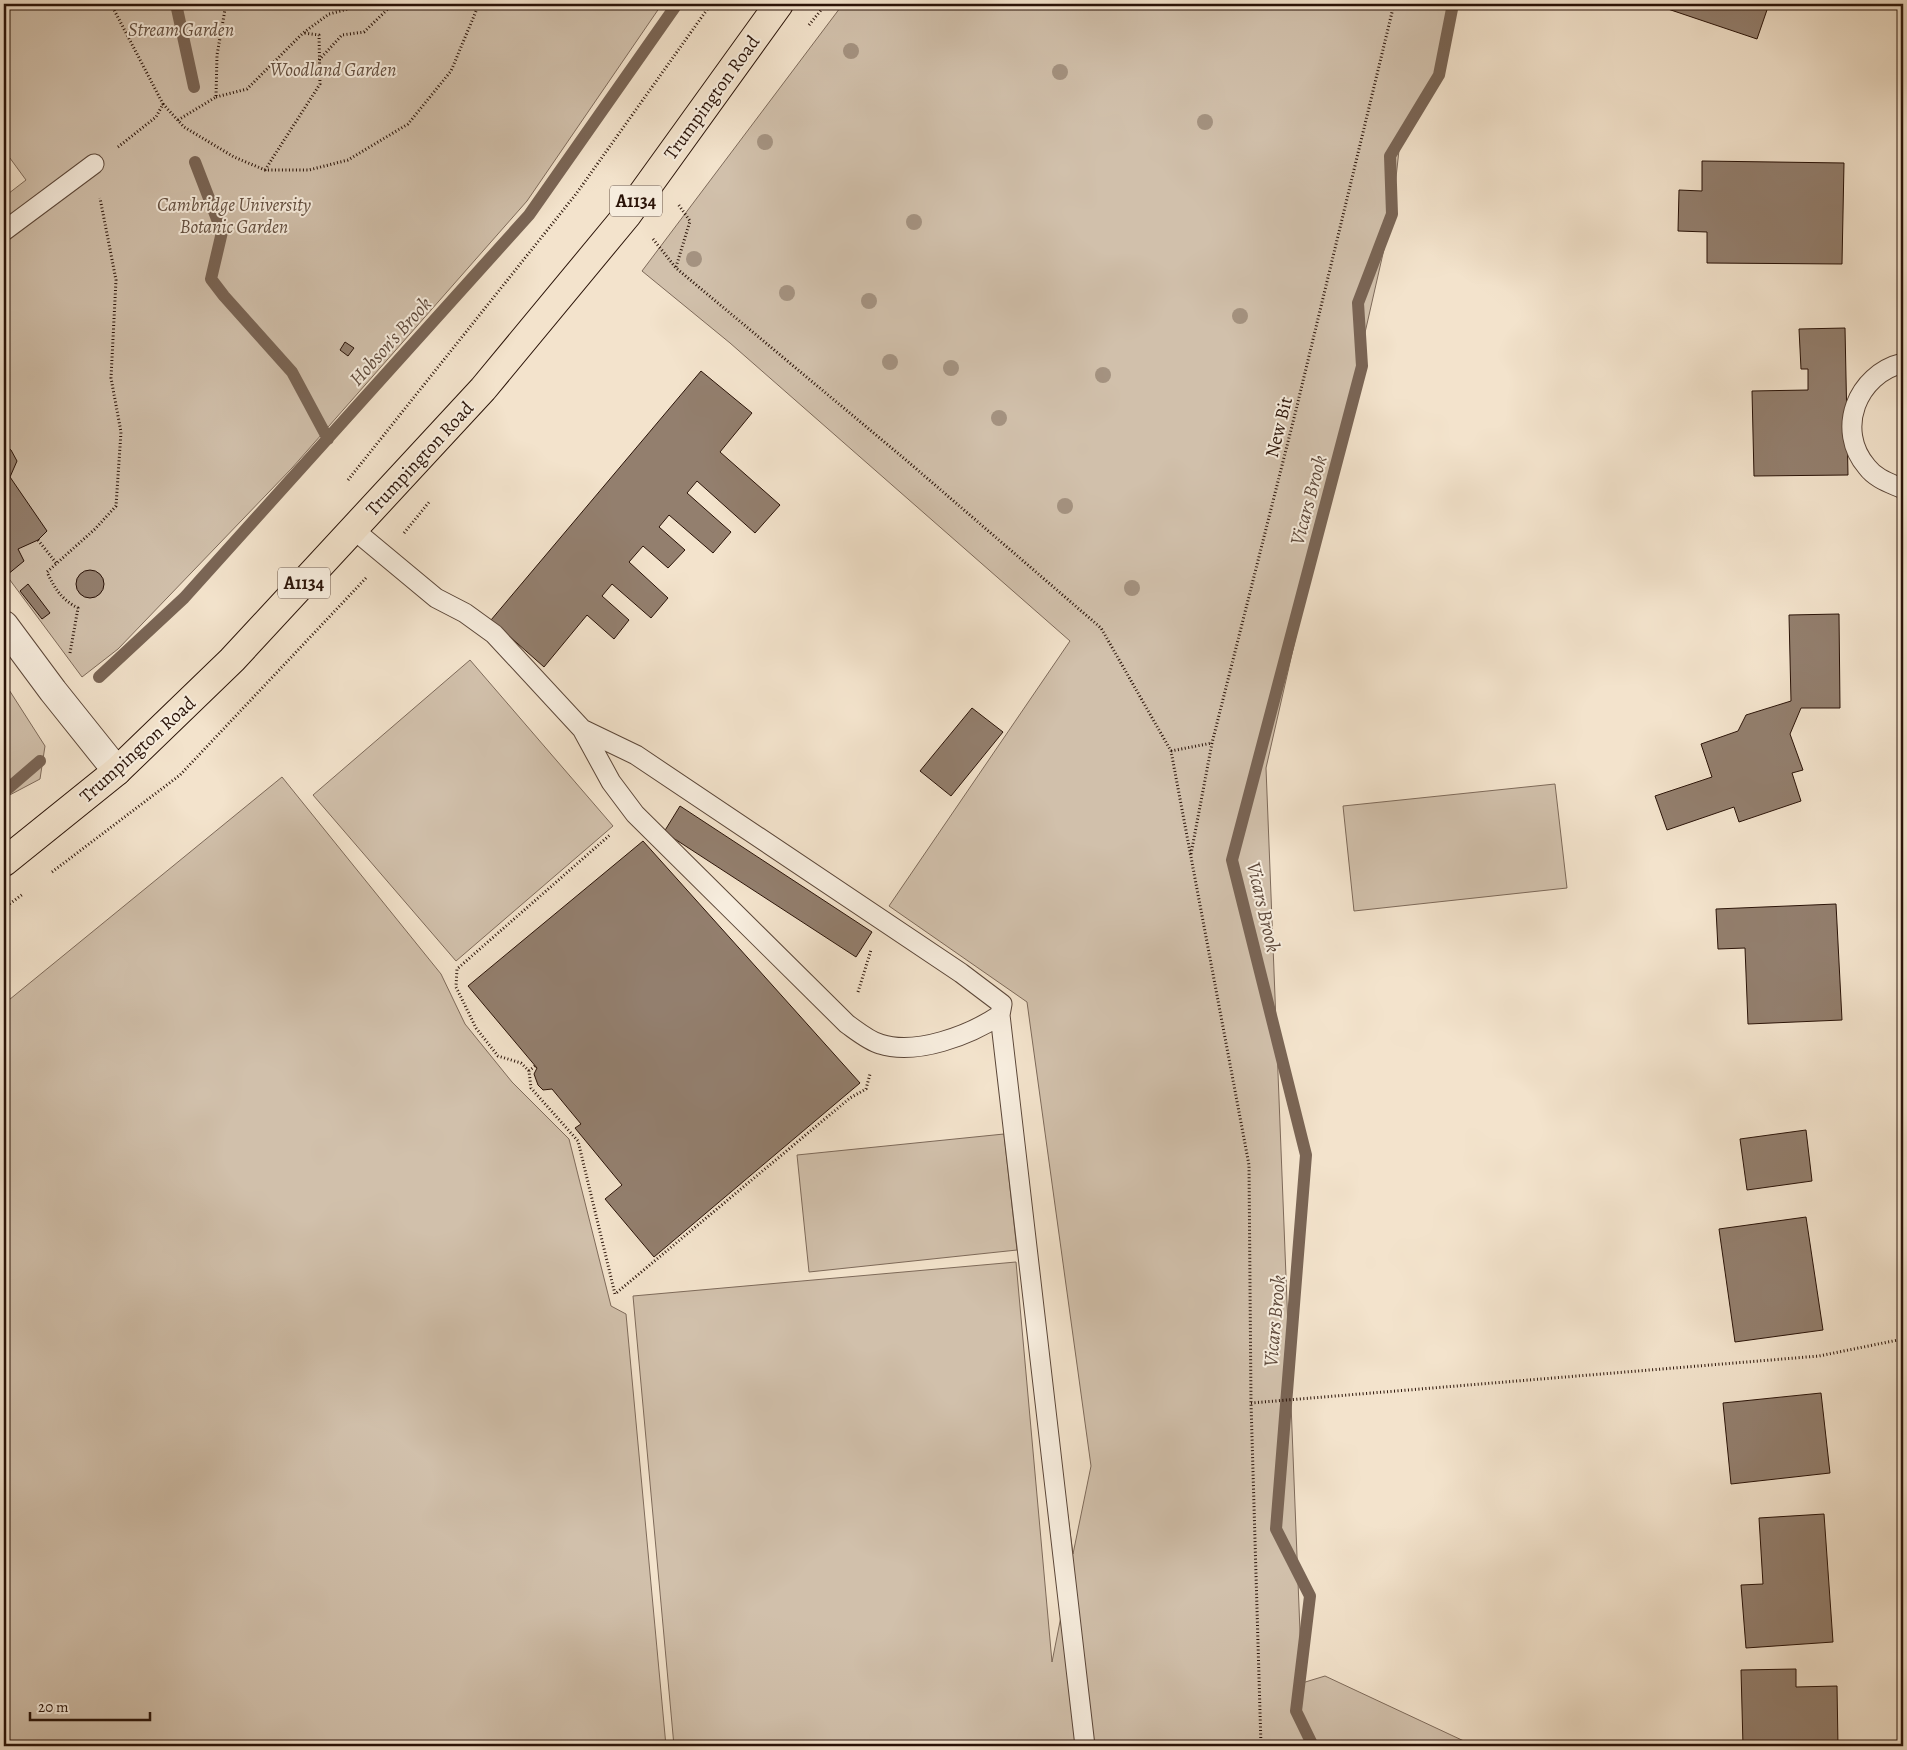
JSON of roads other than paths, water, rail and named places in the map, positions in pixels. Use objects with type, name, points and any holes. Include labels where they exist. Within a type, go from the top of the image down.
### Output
[{"type":"main road","name":"Trumpington Road","points":[[4,862],[117,770],[251,641],[483,389],[627,215],[779,4]]},
{"type":"street","points":[[4,625],[53,691],[117,770]]},
{"type":"lane","points":[[4,231],[94,164]]},
{"type":"lane","points":[[1903,363],[1896,364],[1864,388],[1853,409],[1850,428],[1866,467],[1882,480],[1903,489]]},
{"type":"lane","points":[[353,529],[436,598],[465,613],[494,634],[582,729],[611,782],[634,814],[847,1024],[879,1044],[901,1048],[926,1046],[982,1027],[1000,1016]]},
{"type":"lane","points":[[582,729],[636,755],[961,973],[1002,1004],[1000,1016],[1085,1746]]},
{"type":"waterway","points":[[176,4],[194,87]]},
{"type":"waterway","name":"Hobson's Brook","points":[[99,677],[184,598],[529,215],[677,4]]},
{"type":"waterway","name":"Vicars Brook","points":[[1313,1746],[1296,1711],[1310,1596],[1276,1529],[1306,1155],[1232,860],[1362,366],[1358,303],[1392,214],[1390,156],[1439,75],[1453,4]]},
{"type":"waterway","points":[[195,162],[222,232],[211,279],[292,372],[328,439]]},
{"type":"waterway","name":"Hobson's Brook","points":[[4,792],[40,761]]},
{"type":"park label","name":"Stream Garden","points":[[181,29]]},
{"type":"park label","name":"Woodland Garden","points":[[333,69]]},
{"type":"park label","name":"Cambridge University Botanic Garden","points":[[234,215]]}]
